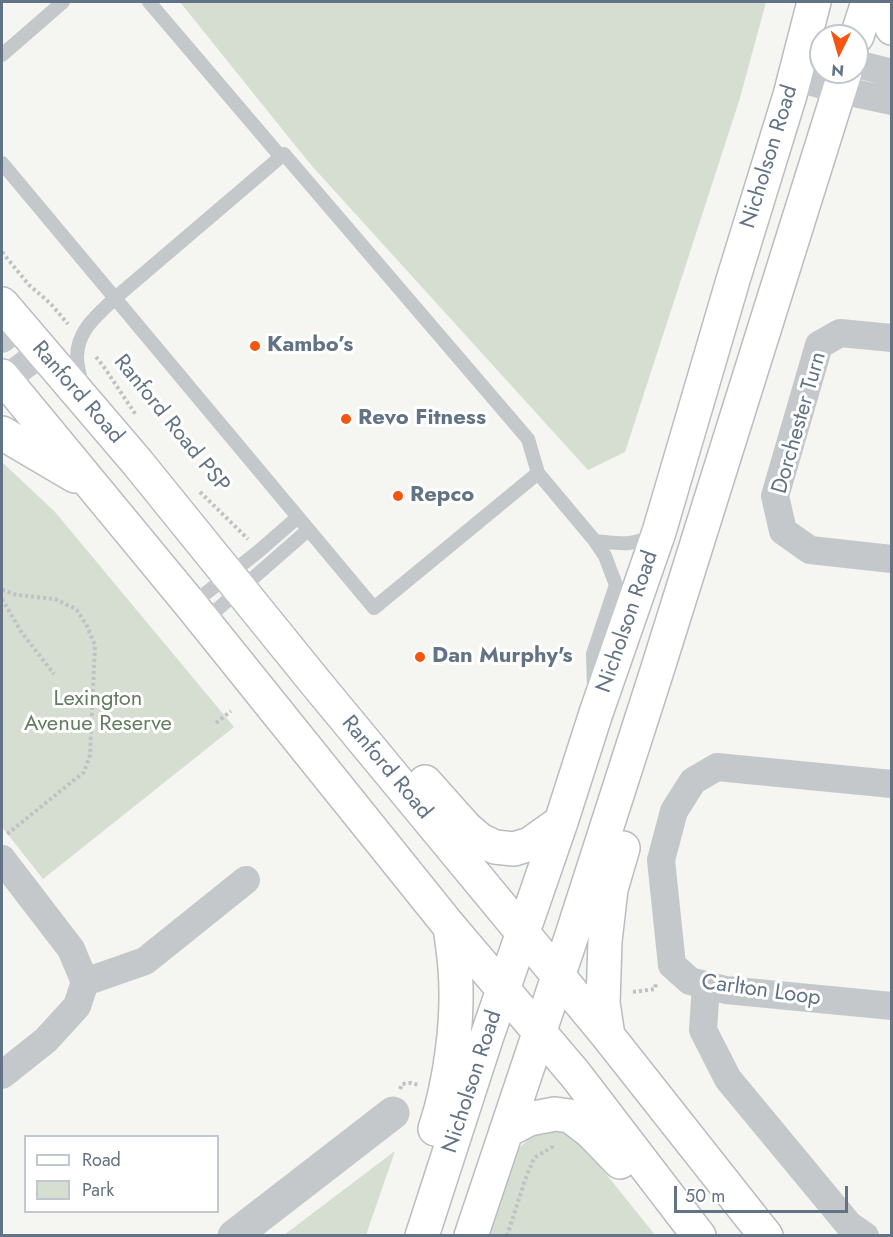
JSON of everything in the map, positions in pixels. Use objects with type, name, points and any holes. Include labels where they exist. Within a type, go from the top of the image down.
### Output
[{"type":"main road","name":"Nicholson Road","points":[[422,1236],[596,713],[659,532],[790,95],[806,61],[814,2]]},
{"type":"main road","points":[[861,24],[868,2]]},
{"type":"main road","points":[[887,2],[891,28]]},
{"type":"main road","name":"Nicholson Road","points":[[471,1236],[656,674],[844,84]]},
{"type":"main road","name":"Ranford Road","points":[[7,323],[42,352],[235,581],[316,683],[608,1036],[766,1236]]},
{"type":"main road","name":"Ranford Road","points":[[3,379],[197,613],[450,927],[575,1074],[699,1236]]},
{"type":"main road","points":[[2,433],[92,486]]},
{"type":"main road","points":[[608,1036],[603,1003],[605,941],[611,889],[656,739],[656,674]]},
{"type":"main road","points":[[316,683],[358,710],[466,828],[480,840],[495,847],[514,849],[530,844],[561,822]]},
{"type":"main road","points":[[399,1236],[443,1104],[449,1071],[456,998],[450,927]]},
{"type":"main road","points":[[506,1131],[529,1119],[555,1114],[570,1116],[591,1132],[624,1166],[675,1236]]},
{"type":"street","points":[[869,74],[891,73]]},
{"type":"street","points":[[862,84],[891,101]]},
{"type":"street","name":"Dorchester Turn","points":[[891,338],[840,333],[819,345],[775,496],[783,531],[810,550],[891,559]]},
{"type":"street","points":[[3,379],[42,352]]},
{"type":"street","name":"Carlton Loop","points":[[891,784],[717,767],[693,782],[674,811],[661,860],[672,965],[690,981],[716,988],[891,1006]]},
{"type":"street","points":[[2,1075],[46,1040],[77,1006],[85,982],[70,950],[3,848]]},
{"type":"street","points":[[85,982],[145,961],[246,880]]},
{"type":"street","points":[[716,988],[703,1030],[728,1078],[849,1225],[865,1236]]},
{"type":"street","points":[[234,1236],[393,1113]]},
{"type":"lane","points":[[2,55],[63,2]]},
{"type":"lane","points":[[149,2],[281,157]]},
{"type":"lane","points":[[84,400],[77,357],[80,339],[91,321],[284,154],[528,438],[538,473],[605,556],[616,585],[593,654],[596,713]]},
{"type":"lane","points":[[2,163],[375,608],[538,473]]},
{"type":"lane","points":[[197,613],[235,581],[298,517]]},
{"type":"lane","points":[[197,613],[235,581],[308,530]]},
{"type":"lane","points":[[594,541],[623,544],[640,542],[659,532]]},
{"type":"path","points":[[2,252],[29,285],[50,303],[73,330]]},
{"type":"path","name":"Ranford Road PSP","points":[[89,350],[104,367],[142,422]]},
{"type":"path","name":"Ranford Road PSP","points":[[197,489],[254,543]]},
{"type":"path","points":[[2,590],[17,595],[55,599],[76,609],[86,624],[95,645],[90,755],[84,772],[3,848]]},
{"type":"path","points":[[2,603],[54,674]]},
{"type":"path","points":[[216,723],[231,711]]},
{"type":"path","points":[[507,1236],[534,1158],[552,1147]]},
{"type":"green space","points":[[180,2],[766,2],[740,98],[625,452],[588,470],[311,165]]},
{"type":"green space","name":"Lexington Avenue Reserve","points":[[2,462],[55,512],[234,727],[43,879],[2,827]]},
{"type":"green space","points":[[566,1124],[655,1235],[488,1236],[519,1148],[541,1127]]},
{"type":"green space","points":[[395,1151],[366,1235],[284,1235]]},
{"type":"place","name":"Kambo’s","points":[[255,346]]},
{"type":"place","name":"Revo Fitness","points":[[346,419]]},
{"type":"place","name":"Repco","points":[[398,496]]},
{"type":"place","name":"Dan Murphy's","points":[[420,657]]}]
